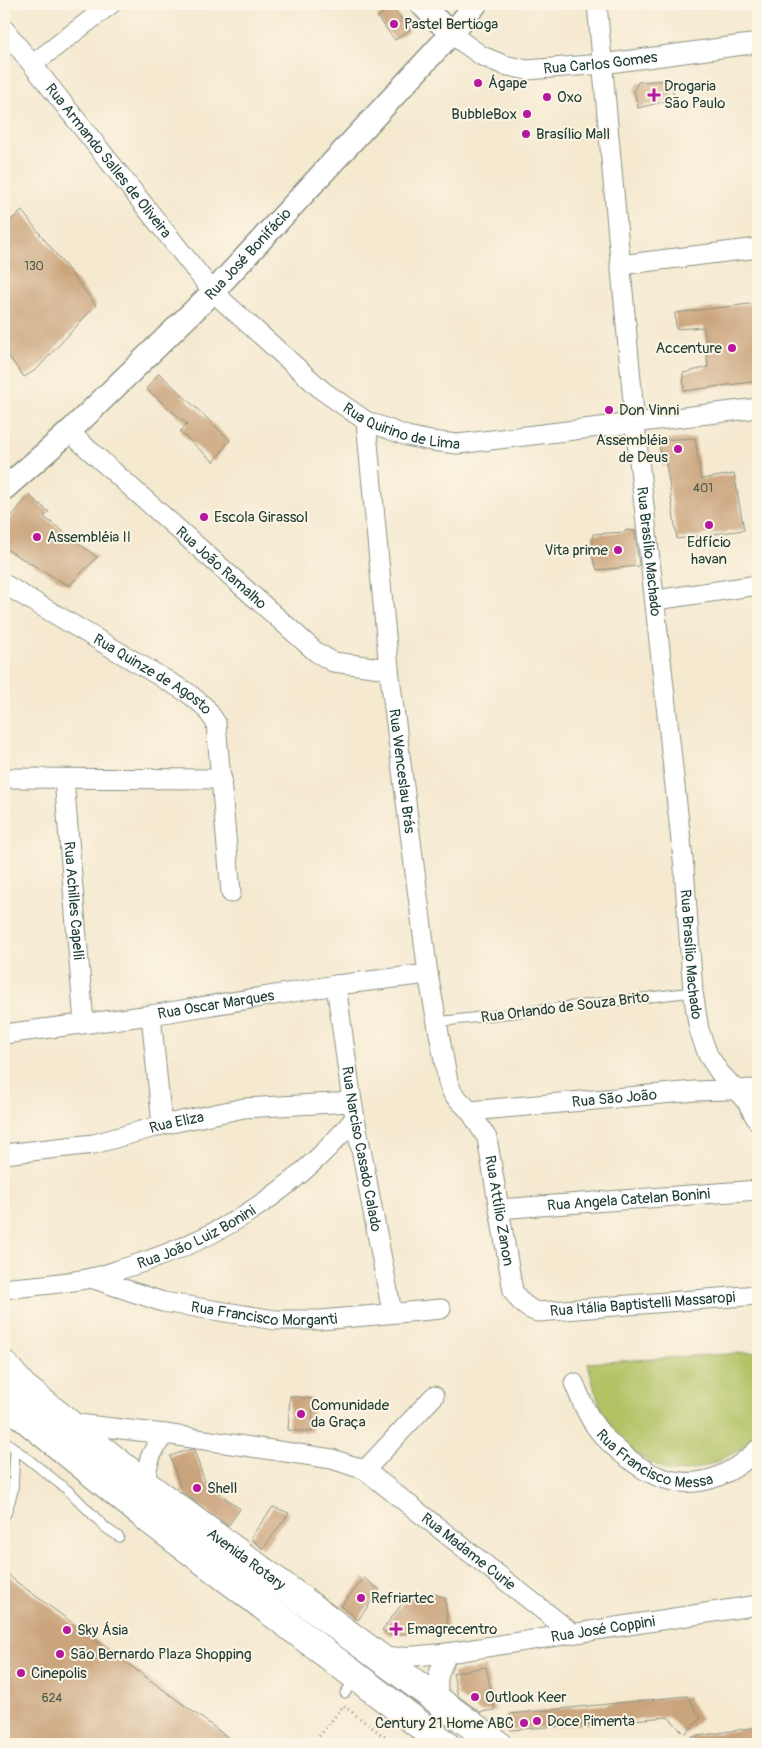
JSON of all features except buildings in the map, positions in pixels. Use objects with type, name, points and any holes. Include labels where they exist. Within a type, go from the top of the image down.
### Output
[{"type":"main road","name":"Avenida Rotary","points":[[4,1366],[23,1386],[146,1484],[497,1744]]},
{"type":"main road","name":"Avenida Rotary","points":[[4,1401],[350,1686],[445,1744]]},
{"type":"street","points":[[33,64],[111,4]]},
{"type":"street","points":[[421,4],[451,34]]},
{"type":"street","name":"Rua José Bonifácio","points":[[4,489],[69,432],[213,292],[451,34],[476,4]]},
{"type":"street","name":"Rua Brasílio Machado","points":[[597,4],[635,424],[656,600],[684,868],[693,992],[702,1039],[702,1079],[695,1091]]},
{"type":"street","name":"Rua Armando Salles de Oliveira","points":[[4,28],[213,292]]},
{"type":"street","name":"Rua Carlos Gomes","points":[[451,34],[482,56],[504,65],[527,70],[602,64],[758,43]]},
{"type":"street","points":[[620,265],[758,248]]},
{"type":"street","name":"Rua Quirino de Lima","points":[[213,292],[324,392],[366,421],[423,440],[458,444],[758,408]]},
{"type":"street","name":"Rua Wenceslau Brás","points":[[366,421],[390,670],[428,974],[448,1082],[453,1094],[470,1111]]},
{"type":"street","name":"Rua João Ramalho","points":[[69,432],[316,652],[333,662],[390,670]]},
{"type":"street","name":"Rua Quinze de Agosto","points":[[4,584],[188,692],[213,717],[216,724],[222,779],[231,894]]},
{"type":"street","points":[[656,600],[758,585]]},
{"type":"street","points":[[4,778],[222,779]]},
{"type":"street","name":"Rua Achilles Capelli","points":[[64,779],[84,1023]]},
{"type":"street","name":"Rua Oscar Marques","points":[[4,1034],[151,1015],[336,985],[428,974]]},
{"type":"street","name":"Rua Narciso Casado Calado","points":[[336,985],[354,1110],[392,1312]]},
{"type":"street","points":[[151,1015],[162,1125]]},
{"type":"street","name":"Rua Brasílio Machado","points":[[702,1039],[714,1064],[747,1102],[758,1122]]},
{"type":"street","name":"Rua São João","points":[[470,1111],[695,1091],[758,1089]]},
{"type":"street","name":"Rua Eliza","points":[[4,1154],[94,1144],[162,1125],[244,1108],[354,1110]]},
{"type":"street","name":"Rua João Luiz Bonini","points":[[4,1289],[91,1278],[171,1254],[229,1224],[278,1193],[306,1172],[329,1149],[354,1110]]},
{"type":"street","name":"Rua Attílio Zanon","points":[[470,1111],[487,1138],[513,1291],[517,1299],[528,1308]]},
{"type":"street","name":"Rua Angela Catelan Bonini","points":[[499,1209],[758,1190]]},
{"type":"street","name":"Rua Francisco Morganti","points":[[91,1278],[163,1302],[275,1320],[321,1320],[441,1309]]},
{"type":"street","name":"Rua Itália Baptistelli Massaropi","points":[[528,1308],[538,1312],[549,1312],[758,1295]]},
{"type":"street","name":"Rua Francisco Messa","points":[[574,1383],[593,1424],[614,1448],[643,1470],[661,1480],[680,1483],[704,1481],[723,1474],[748,1459],[758,1449]]},
{"type":"street","points":[[365,1470],[434,1396]]},
{"type":"street","name":"Rua Madame Curie","points":[[67,1422],[166,1434],[332,1459],[365,1470],[572,1633]]},
{"type":"street","points":[[150,1520],[146,1484],[150,1453],[166,1434]]},
{"type":"street","name":"Rua José Coppini","points":[[381,1659],[448,1653],[758,1605]]},
{"type":"street","points":[[441,1704],[436,1686],[438,1672],[448,1653]]},
{"type":"lane","name":"Rua Orlando de Souza Brito","points":[[437,1022],[693,992]]},
{"type":"lane","points":[[4,1440],[70,1492],[106,1528],[120,1537]]},
{"type":"lane","points":[[6,1514],[13,1491],[16,1449]]},
{"type":"path","points":[[313,1744],[354,1691],[350,1686]]},
{"type":"path","points":[[344,1706],[394,1744]]},
{"type":"green space","points":[[758,1352],[758,1438],[728,1456],[708,1465],[697,1469],[673,1472],[665,1470],[638,1455],[616,1434],[601,1408],[588,1363]]},
{"type":"place","name":"Pastel Bertioga","points":[[394,24]]},
{"type":"place","name":"Ágape","points":[[478,83]]},
{"type":"place","name":"Drogaria São Paulo","points":[[654,95]]},
{"type":"place","name":"Oxo","points":[[547,97]]},
{"type":"place","name":"BubbleBox","points":[[527,114]]},
{"type":"place","name":"Brasílio Mall","points":[[526,134]]},
{"type":"place","name":"Accenture","points":[[732,348]]},
{"type":"place","name":"Don Vinni","points":[[609,410]]},
{"type":"place","name":"Assembléia de Deus","points":[[678,449]]},
{"type":"place","name":"Escola Girassol","points":[[204,517]]},
{"type":"place","name":"Edfício havan","points":[[709,525]]},
{"type":"place","name":"Assembléia II","points":[[37,537]]},
{"type":"place","name":"Vita prime","points":[[618,550]]},
{"type":"place","name":"Comunidade da Graça","points":[[301,1414]]},
{"type":"place","name":"Shell","points":[[197,1488]]},
{"type":"place","name":"Refriartec","points":[[361,1598]]},
{"type":"place","name":"Emagrecentro","points":[[396,1629]]},
{"type":"place","name":"Sky Ásia","points":[[67,1630]]},
{"type":"place","name":"São Bernardo Plaza Shopping","points":[[60,1654]]},
{"type":"place","name":"Cinepolis","points":[[21,1673]]},
{"type":"place","name":"Outlook Keer","points":[[475,1697]]},
{"type":"place","name":"Doce Pimenta","points":[[537,1721]]},
{"type":"place","name":"Century 21 Home ABC","points":[[524,1723]]}]
